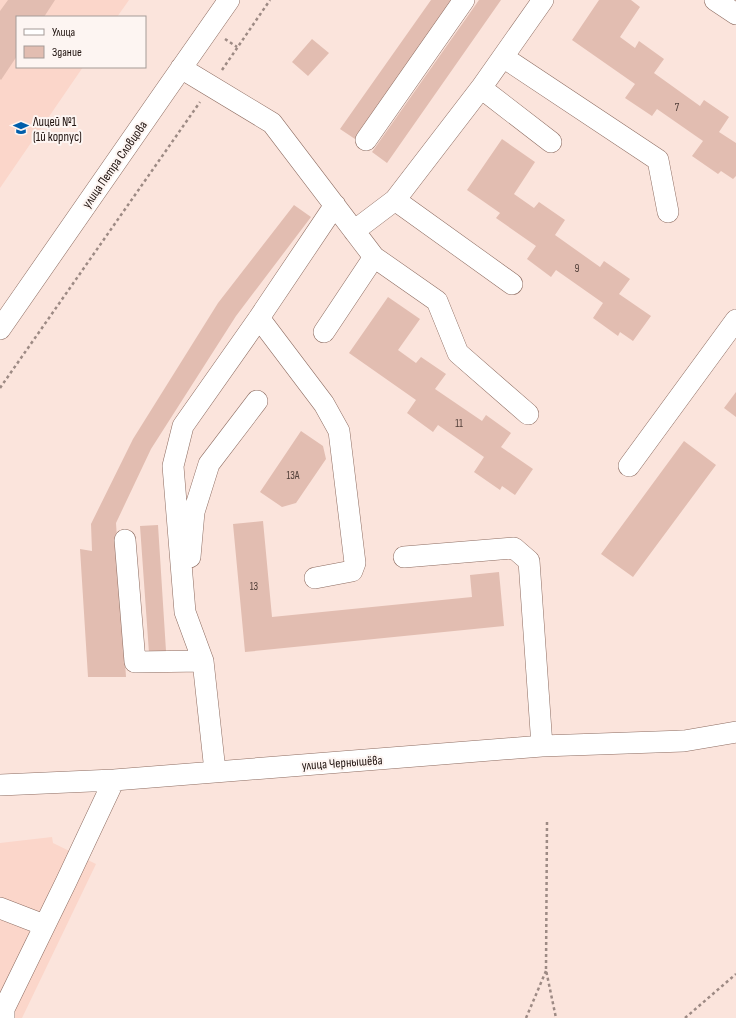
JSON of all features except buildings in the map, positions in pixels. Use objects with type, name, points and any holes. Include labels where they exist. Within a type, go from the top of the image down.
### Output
[{"type":"street","name":"улица Петра Словцова","points":[[1,325],[229,0]]},
{"type":"street","points":[[366,140],[464,0]]},
{"type":"street","points":[[715,0],[736,14]]},
{"type":"street","points":[[354,231],[395,200],[481,88],[540,1]]},
{"type":"street","points":[[502,56],[658,160],[668,212]]},
{"type":"street","points":[[181,68],[272,123],[374,257],[437,301],[458,354],[528,414]]},
{"type":"street","points":[[481,88],[551,142]]},
{"type":"street","points":[[395,200],[512,284]]},
{"type":"street","points":[[215,771],[203,661],[185,612],[173,466],[183,426],[335,205]]},
{"type":"street","points":[[324,332],[374,257]]},
{"type":"street","points":[[258,318],[324,404],[339,431],[355,563],[352,571],[315,578]]},
{"type":"street","points":[[629,466],[729,345],[736,320]]},
{"type":"street","points":[[185,612],[194,512],[210,464],[257,401]]},
{"type":"street","points":[[125,540],[135,662],[203,661]]},
{"type":"street","points":[[404,557],[514,548],[529,561],[542,746]]},
{"type":"street","name":"улица Чернышёва","points":[[0,785],[114,780],[542,746],[684,741],[736,732]]},
{"type":"street","name":"улица Чернышёва","points":[[684,741],[736,747]]},
{"type":"street","points":[[4,1018],[4,1009],[114,780]]},
{"type":"street","points":[[0,908],[44,925]]},
{"type":"path","points":[[0,388],[270,0]]},
{"type":"path","points":[[221,37],[237,47]]},
{"type":"path","points":[[547,822],[546,970],[556,1018]]},
{"type":"path","points":[[526,1018],[546,970]]},
{"type":"path","points":[[685,1018],[736,974]]},
{"type":"shaded area","name":"Лицей №1 (1й корпус)","points":[[0,0],[129,0],[118,16],[16,16],[16,68],[82,68],[0,188]]},
{"type":"shaded area","points":[[52,837],[53,843],[96,864],[22,1018],[0,1018],[0,843]]},
{"type":"place","name":"Лицей №1 (1й корпус)","points":[[21,128]]}]
